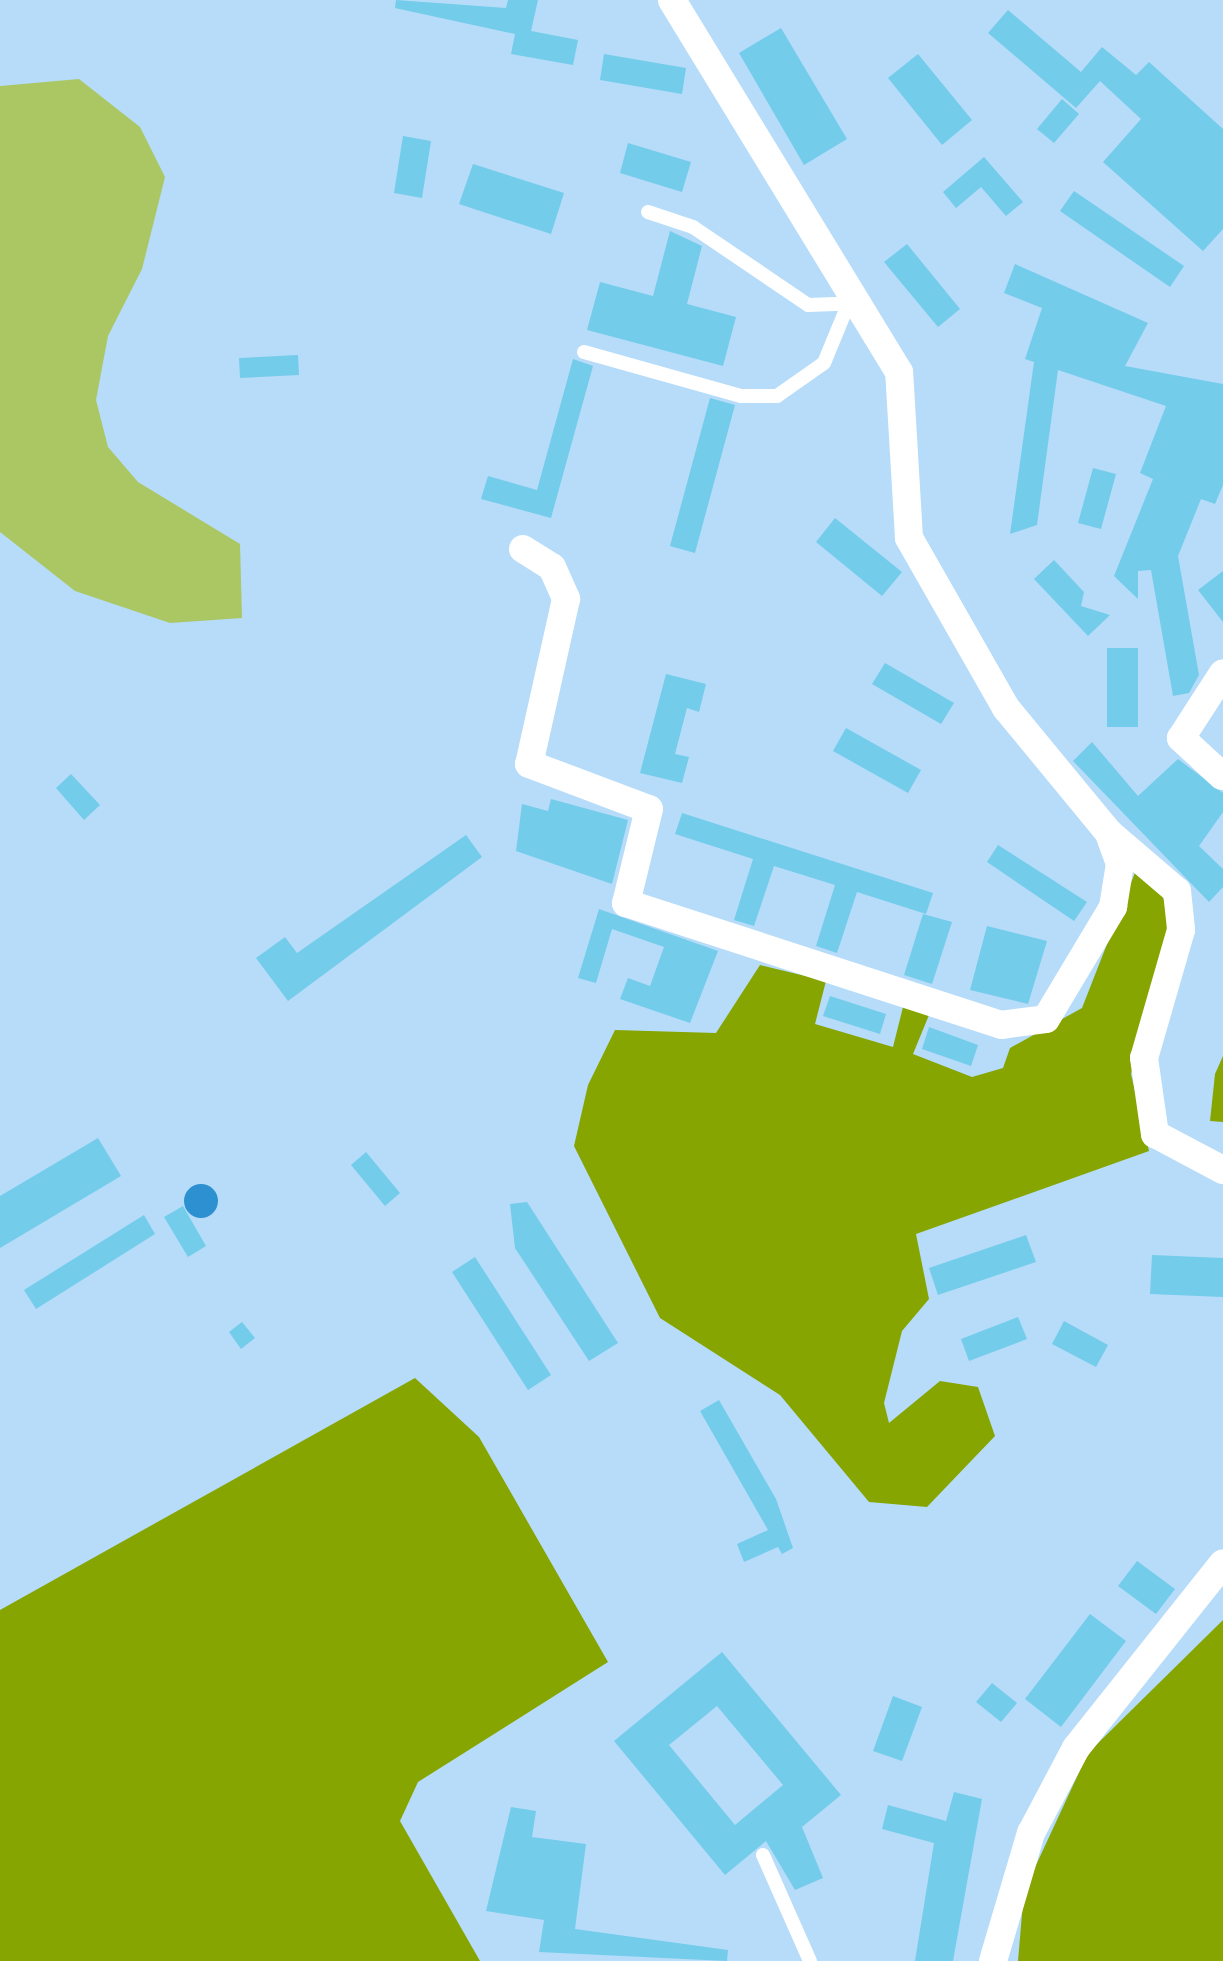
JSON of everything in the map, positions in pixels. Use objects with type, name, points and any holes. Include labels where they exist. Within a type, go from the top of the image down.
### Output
[{"type":"street","points":[[672,0],[847,300],[898,372],[909,538],[1006,708],[1109,833],[1177,891],[1181,930],[1144,1058],[1154,1134],[1168,1149],[1223,1170]]},
{"type":"street","points":[[522,548],[552,567],[566,600],[529,764],[649,809],[626,903],[1027,1028],[1046,1019],[1074,983],[1113,907],[1120,864],[1109,833]]},
{"type":"street","points":[[1222,776],[1181,738],[1223,673]]},
{"type":"street","points":[[993,1961],[1032,1833],[1076,1748],[1223,1563]]},
{"type":"lane","points":[[584,352],[741,396],[776,396],[824,363],[847,300],[808,305],[693,227],[648,212]]},
{"type":"lane","points":[[763,1855],[810,1961]]},
{"type":"green space","points":[[79,79],[140,127],[165,177],[142,269],[108,336],[96,400],[108,447],[138,482],[240,544],[242,618],[170,623],[75,591],[0,532],[0,86]]},
{"type":"green space","points":[[1138,865],[1162,889],[1168,926],[1131,1074],[1149,1151],[916,1234],[929,1299],[902,1331],[884,1403],[889,1423],[940,1381],[978,1387],[995,1436],[927,1507],[869,1502],[780,1395],[660,1318],[574,1146],[588,1085],[615,1030],[716,1033],[760,965],[826,981],[815,1024],[893,1047],[903,1007],[929,1015],[913,1054],[972,1077],[1003,1068],[1010,1048],[1082,1008]]},
{"type":"green space","points":[[1223,1056],[1223,1122],[1210,1121],[1215,1074]]},
{"type":"green space","points":[[415,1378],[479,1437],[608,1662],[418,1782],[400,1821],[480,1961],[0,1961],[0,1610]]},
{"type":"green space","points":[[1223,1620],[1223,1961],[1018,1961],[1024,1891],[1088,1753]]},
{"type":"water","points":[[201,1184],[213,1189],[218,1201],[213,1213],[201,1218],[189,1213],[184,1201],[189,1189]]},
{"type":"building","points":[[396,0],[506,8],[508,0],[538,0],[531,31],[578,40],[573,65],[511,54],[515,34],[395,8]]},
{"type":"building","points":[[1008,10],[1081,72],[1102,47],[1136,75],[1149,62],[1223,129],[1223,229],[1203,251],[1103,162],[1141,119],[1100,81],[1076,108],[988,33]]},
{"type":"building","points":[[781,28],[847,139],[804,165],[739,53]]},
{"type":"building","points":[[604,54],[686,68],[682,94],[600,80]]},
{"type":"building","points":[[918,54],[972,120],[942,145],[888,78]]},
{"type":"building","points":[[1062,99],[1079,114],[1054,143],[1037,129]]},
{"type":"building","points":[[403,136],[431,141],[422,198],[394,193]]},
{"type":"building","points":[[628,143],[691,162],[682,192],[620,173]]},
{"type":"building","points":[[984,157],[1023,202],[1006,216],[981,187],[956,208],[943,192]]},
{"type":"building","points":[[473,164],[564,193],[551,234],[459,204]]},
{"type":"building","points":[[1074,191],[1184,266],[1170,287],[1060,211]]},
{"type":"building","points":[[670,231],[702,246],[687,304],[736,317],[723,366],[587,330],[600,282],[653,296]]},
{"type":"building","points":[[907,244],[960,309],[938,327],[884,262]]},
{"type":"building","points":[[1015,264],[1148,323],[1125,366],[1223,384],[1223,485],[1215,504],[1201,499],[1178,556],[1199,675],[1189,693],[1173,696],[1151,570],[1138,571],[1138,599],[1114,576],[1153,479],[1140,473],[1166,406],[1058,370],[1037,525],[1010,534],[1034,362],[1025,359],[1042,308],[1004,293]]},
{"type":"building","points":[[298,355],[299,375],[240,378],[239,358]]},
{"type":"building","points":[[573,359],[593,366],[551,518],[481,499],[488,476],[537,490]]},
{"type":"building","points":[[710,398],[735,405],[695,553],[670,546]]},
{"type":"building","points":[[1093,468],[1116,474],[1101,529],[1078,523]]},
{"type":"building","points":[[835,518],[902,572],[882,596],[816,542]]},
{"type":"building","points":[[1054,560],[1084,592],[1081,606],[1110,615],[1088,636],[1034,579]]},
{"type":"building","points":[[1223,571],[1223,622],[1198,590]]},
{"type":"building","points":[[1107,648],[1138,648],[1138,727],[1107,727]]},
{"type":"building","points":[[885,663],[954,703],[941,724],[872,684]]},
{"type":"building","points":[[666,674],[706,684],[699,712],[687,708],[675,754],[689,757],[682,783],[640,773]]},
{"type":"building","points":[[846,728],[921,770],[908,793],[833,751]]},
{"type":"building","points":[[1092,742],[1138,796],[1178,759],[1223,793],[1223,812],[1199,846],[1223,869],[1223,887],[1209,902],[1073,761]]},
{"type":"building","points":[[71,774],[100,805],[84,820],[56,788]]},
{"type":"building","points":[[551,799],[628,820],[612,884],[516,851],[522,804],[548,811]]},
{"type":"building","points":[[682,813],[933,893],[926,914],[857,892],[837,953],[816,946],[835,885],[774,866],[754,926],[734,920],[753,859],[675,834]]},
{"type":"building","points":[[466,835],[482,857],[288,1001],[256,958],[285,937],[297,953]]},
{"type":"building","points":[[998,845],[1087,902],[1074,921],[987,862]]},
{"type":"building","points":[[599,909],[718,951],[690,1023],[620,999],[628,978],[650,986],[664,947],[612,929],[596,983],[578,978]]},
{"type":"building","points":[[923,914],[952,922],[932,984],[904,975]]},
{"type":"building","points":[[987,926],[1047,941],[1028,1004],[970,990]]},
{"type":"building","points":[[830,996],[886,1014],[880,1034],[823,1016]]},
{"type":"building","points":[[929,1027],[978,1045],[971,1066],[922,1049]]},
{"type":"building","points":[[98,1138],[121,1176],[0,1248],[0,1196]]},
{"type":"building","points":[[366,1152],[400,1193],[385,1206],[351,1165]]},
{"type":"building","points":[[527,1202],[618,1343],[589,1361],[515,1248],[510,1204]]},
{"type":"building","points":[[183,1206],[206,1246],[188,1257],[164,1217]]},
{"type":"building","points":[[144,1215],[155,1234],[36,1309],[24,1290]]},
{"type":"building","points":[[1026,1235],[1036,1262],[938,1295],[929,1268]]},
{"type":"building","points":[[1152,1255],[1223,1258],[1223,1297],[1150,1294]]},
{"type":"building","points":[[475,1257],[551,1375],[528,1390],[452,1272]]},
{"type":"building","points":[[1018,1317],[1027,1339],[969,1361],[961,1339]]},
{"type":"building","points":[[1064,1321],[1108,1345],[1096,1367],[1052,1344]]},
{"type":"building","points":[[242,1322],[255,1338],[241,1349],[229,1332]]},
{"type":"building","points":[[719,1400],[776,1499],[793,1548],[782,1554],[778,1547],[744,1562],[737,1544],[768,1530],[700,1411]]},
{"type":"building","points":[[1137,1561],[1175,1589],[1156,1614],[1118,1586]]},
{"type":"building","points":[[1090,1614],[1126,1641],[1061,1727],[1025,1699]]},
{"type":"building","points":[[722,1652],[841,1795],[802,1827],[823,1878],[795,1890],[766,1841],[725,1875],[614,1741]],"holes":[[[717,1706],[783,1785],[735,1825],[669,1745]]]},
{"type":"building","points":[[992,1683],[1017,1703],[1001,1722],[976,1702]]},
{"type":"building","points":[[893,1696],[922,1707],[902,1761],[873,1751]]},
{"type":"building","points":[[954,1792],[982,1799],[953,1961],[915,1961],[934,1843],[882,1829],[888,1805],[946,1821]]},
{"type":"building","points":[[511,1807],[536,1811],[532,1837],[586,1844],[575,1929],[728,1950],[727,1961],[539,1952],[544,1920],[486,1911]]}]
